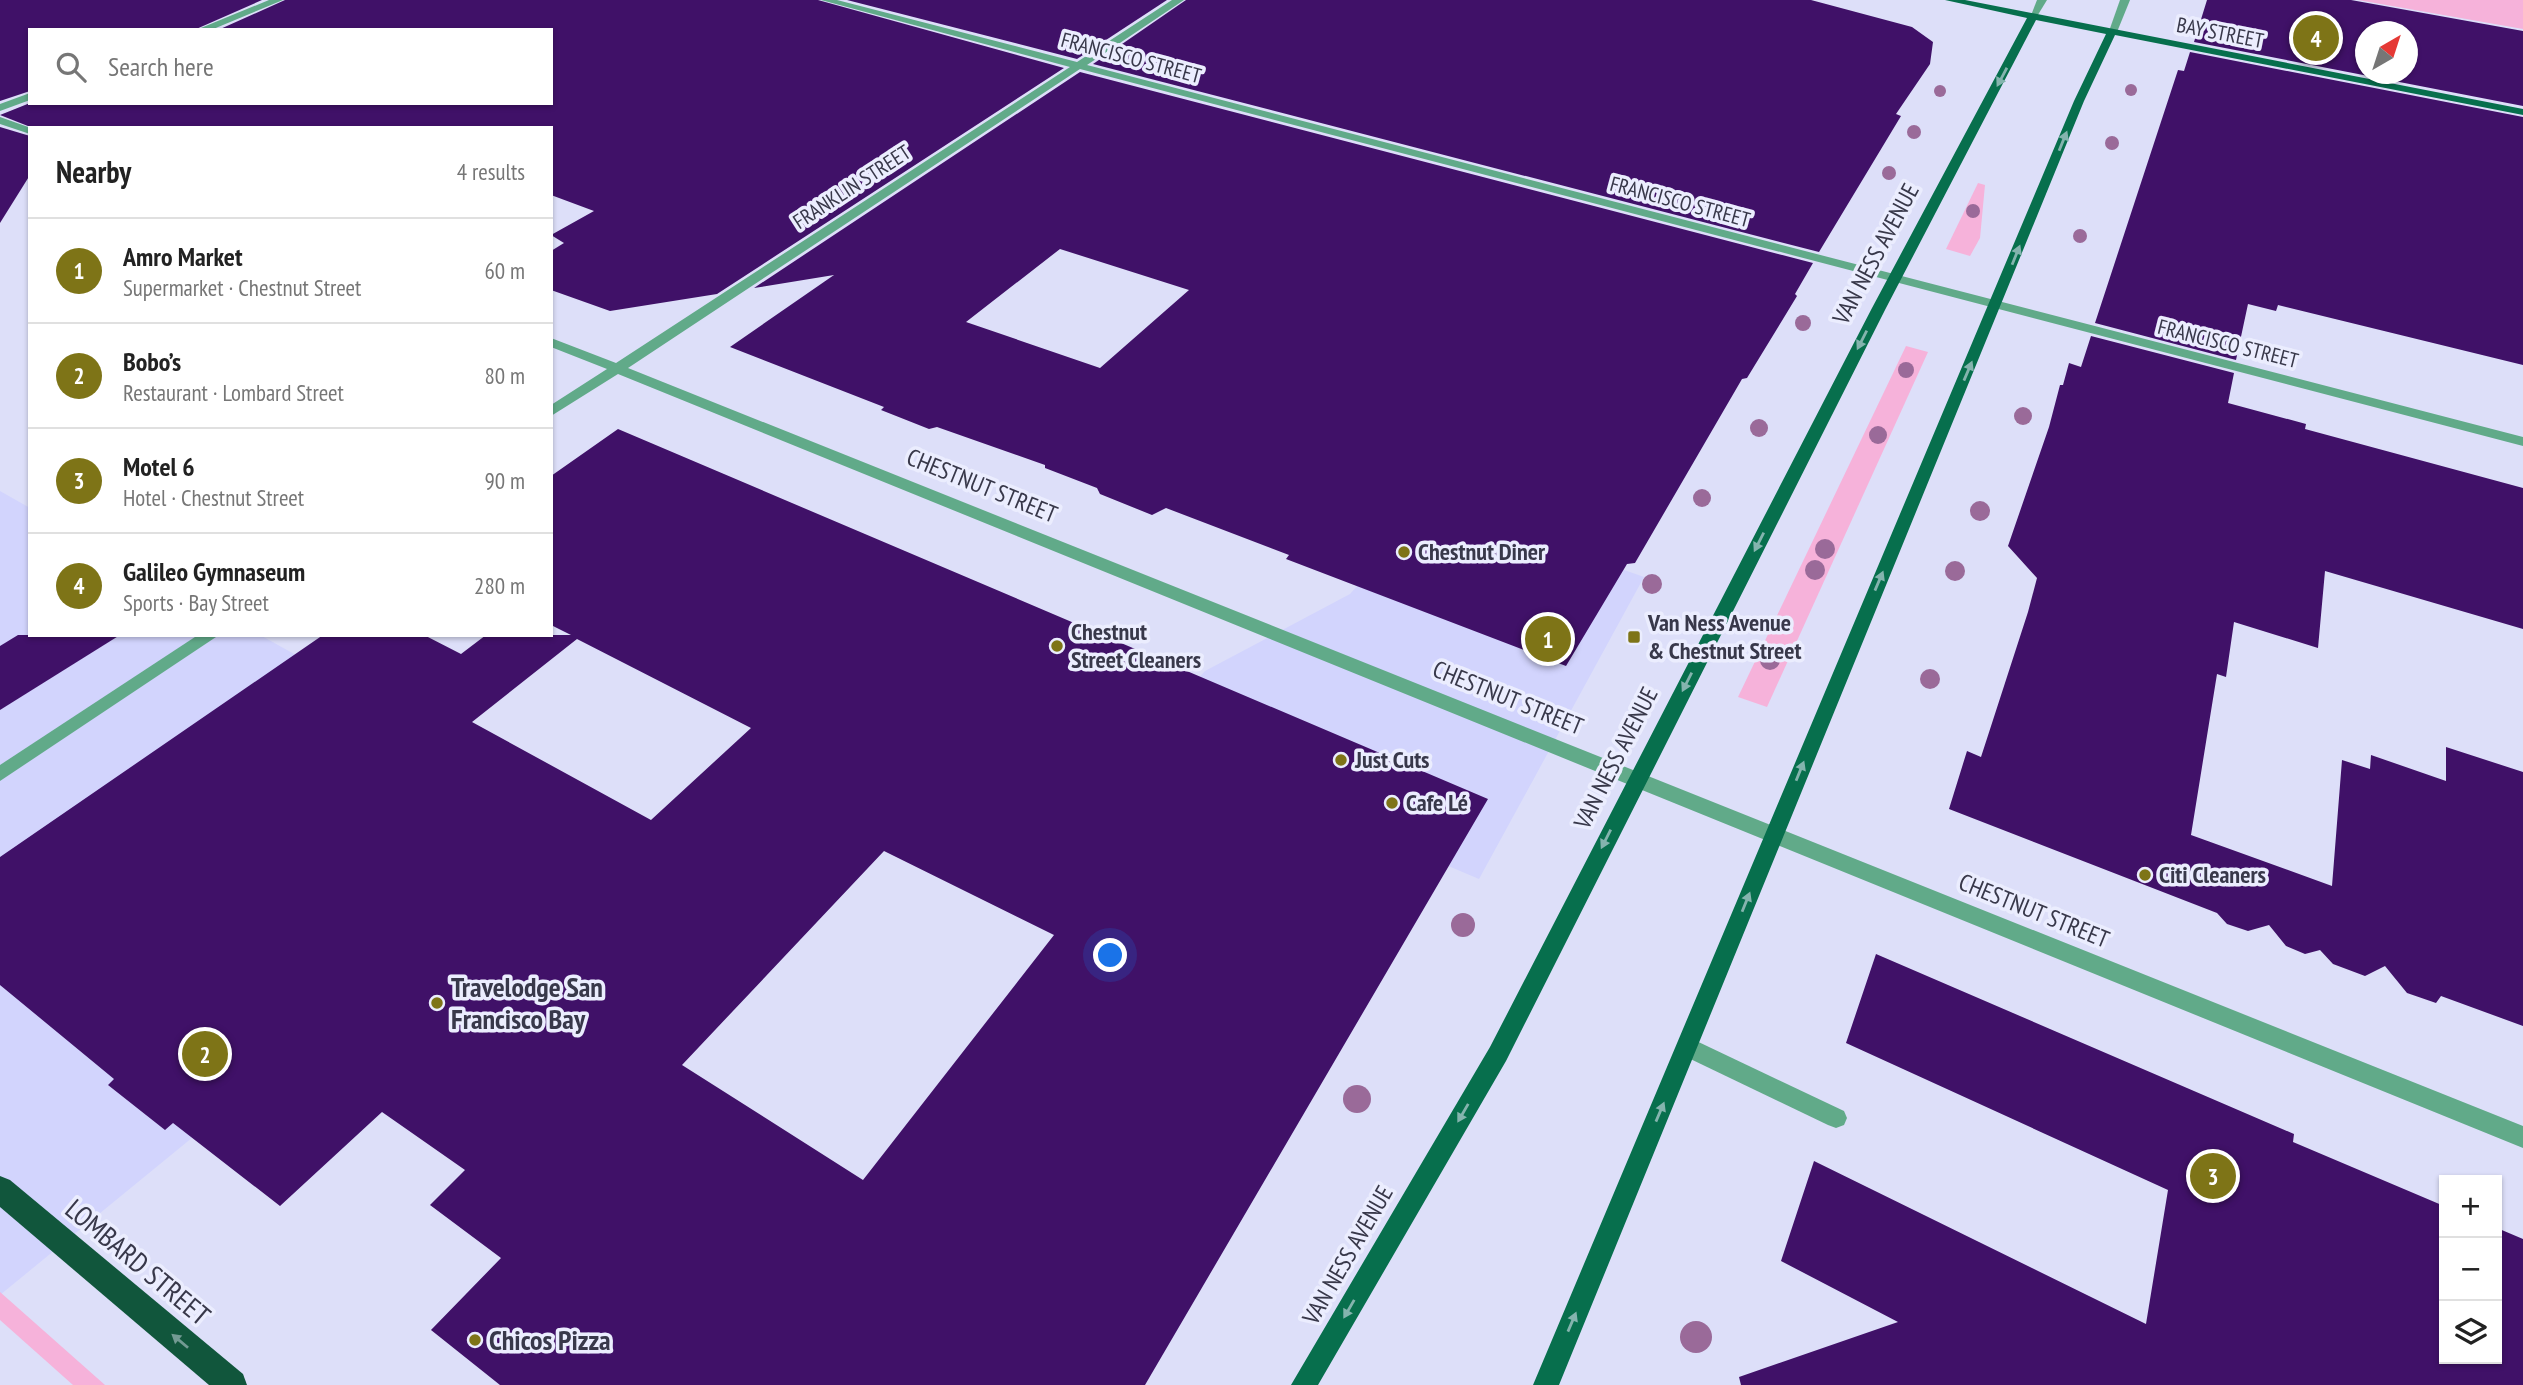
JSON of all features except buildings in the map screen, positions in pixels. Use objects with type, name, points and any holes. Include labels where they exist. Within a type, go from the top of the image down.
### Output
[{"type":"highway","name":"LOMBARD STREET","points":[[0,1189],[232,1385]]},
{"type":"main road","name":"BAY STREET","points":[[1950,0],[2523,112]]},
{"type":"main road","name":"VAN NESS AVENUE","points":[[1304,1385],[1498,1054],[1894,279],[2033,16]]},
{"type":"main road","points":[[1546,1385],[2079,101],[2112,32]]},
{"type":"street","points":[[206,28],[278,0]]},
{"type":"street","name":"FRANCISCO STREET","points":[[826,0],[2523,442]]},
{"type":"street","name":"FRANKLIN STREET","points":[[553,411],[1179,0]]},
{"type":"street","name":"VAN NESS AVENUE","points":[[2033,16],[2042,0]]},
{"type":"street","points":[[2112,32],[2125,0]]},
{"type":"street","points":[[0,108],[28,97]]},
{"type":"street","points":[[0,120],[28,130]]},
{"type":"street","name":"CHESTNUT STREET","points":[[553,343],[2523,1137]]},
{"type":"street","points":[[0,774],[208,637]]},
{"type":"street","points":[[1688,1047],[1836,1118]]},
{"type":"shaded area","points":[[2358,0],[2523,0],[2523,29]]},
{"type":"shaded area","points":[[1978,183],[1985,185],[1980,238],[1970,256],[1946,249]]},
{"type":"shaded area","points":[[1906,346],[1928,352],[1767,707],[1738,697]]},
{"type":"shaded area","points":[[0,491],[28,507],[28,637],[264,637],[585,816],[0,1295]]},
{"type":"shaded area","points":[[1432,502],[1644,577],[1479,879],[1144,737],[1205,671],[1350,594]]},
{"type":"shaded area","points":[[0,1292],[105,1385],[73,1385],[0,1320]]},
{"type":"place","name":"Galileo Gymnaseum","points":[[2316,38]]},
{"type":"place","name":"Chestnut Diner","points":[[1404,552]]},
{"type":"place","name":"Van Ness Avenue & Chestnut Street","points":[[1634,637]]},
{"type":"place","name":"Amro Market","points":[[1548,639]]},
{"type":"place","name":"Chestnut Street Cleaners","points":[[1057,646]]},
{"type":"place","name":"Just Cuts","points":[[1341,760]]},
{"type":"place","name":"Cafe Lé","points":[[1392,803]]},
{"type":"place","name":"Citi Cleaners","points":[[2145,875]]},
{"type":"place","name":"Travelodge San Francisco Bay","points":[[437,1003]]},
{"type":"place","name":"Bobo’s","points":[[205,1054]]},
{"type":"place","name":"Motel 6","points":[[2213,1176]]},
{"type":"place","name":"Chicos Pizza","points":[[475,1340]]}]
